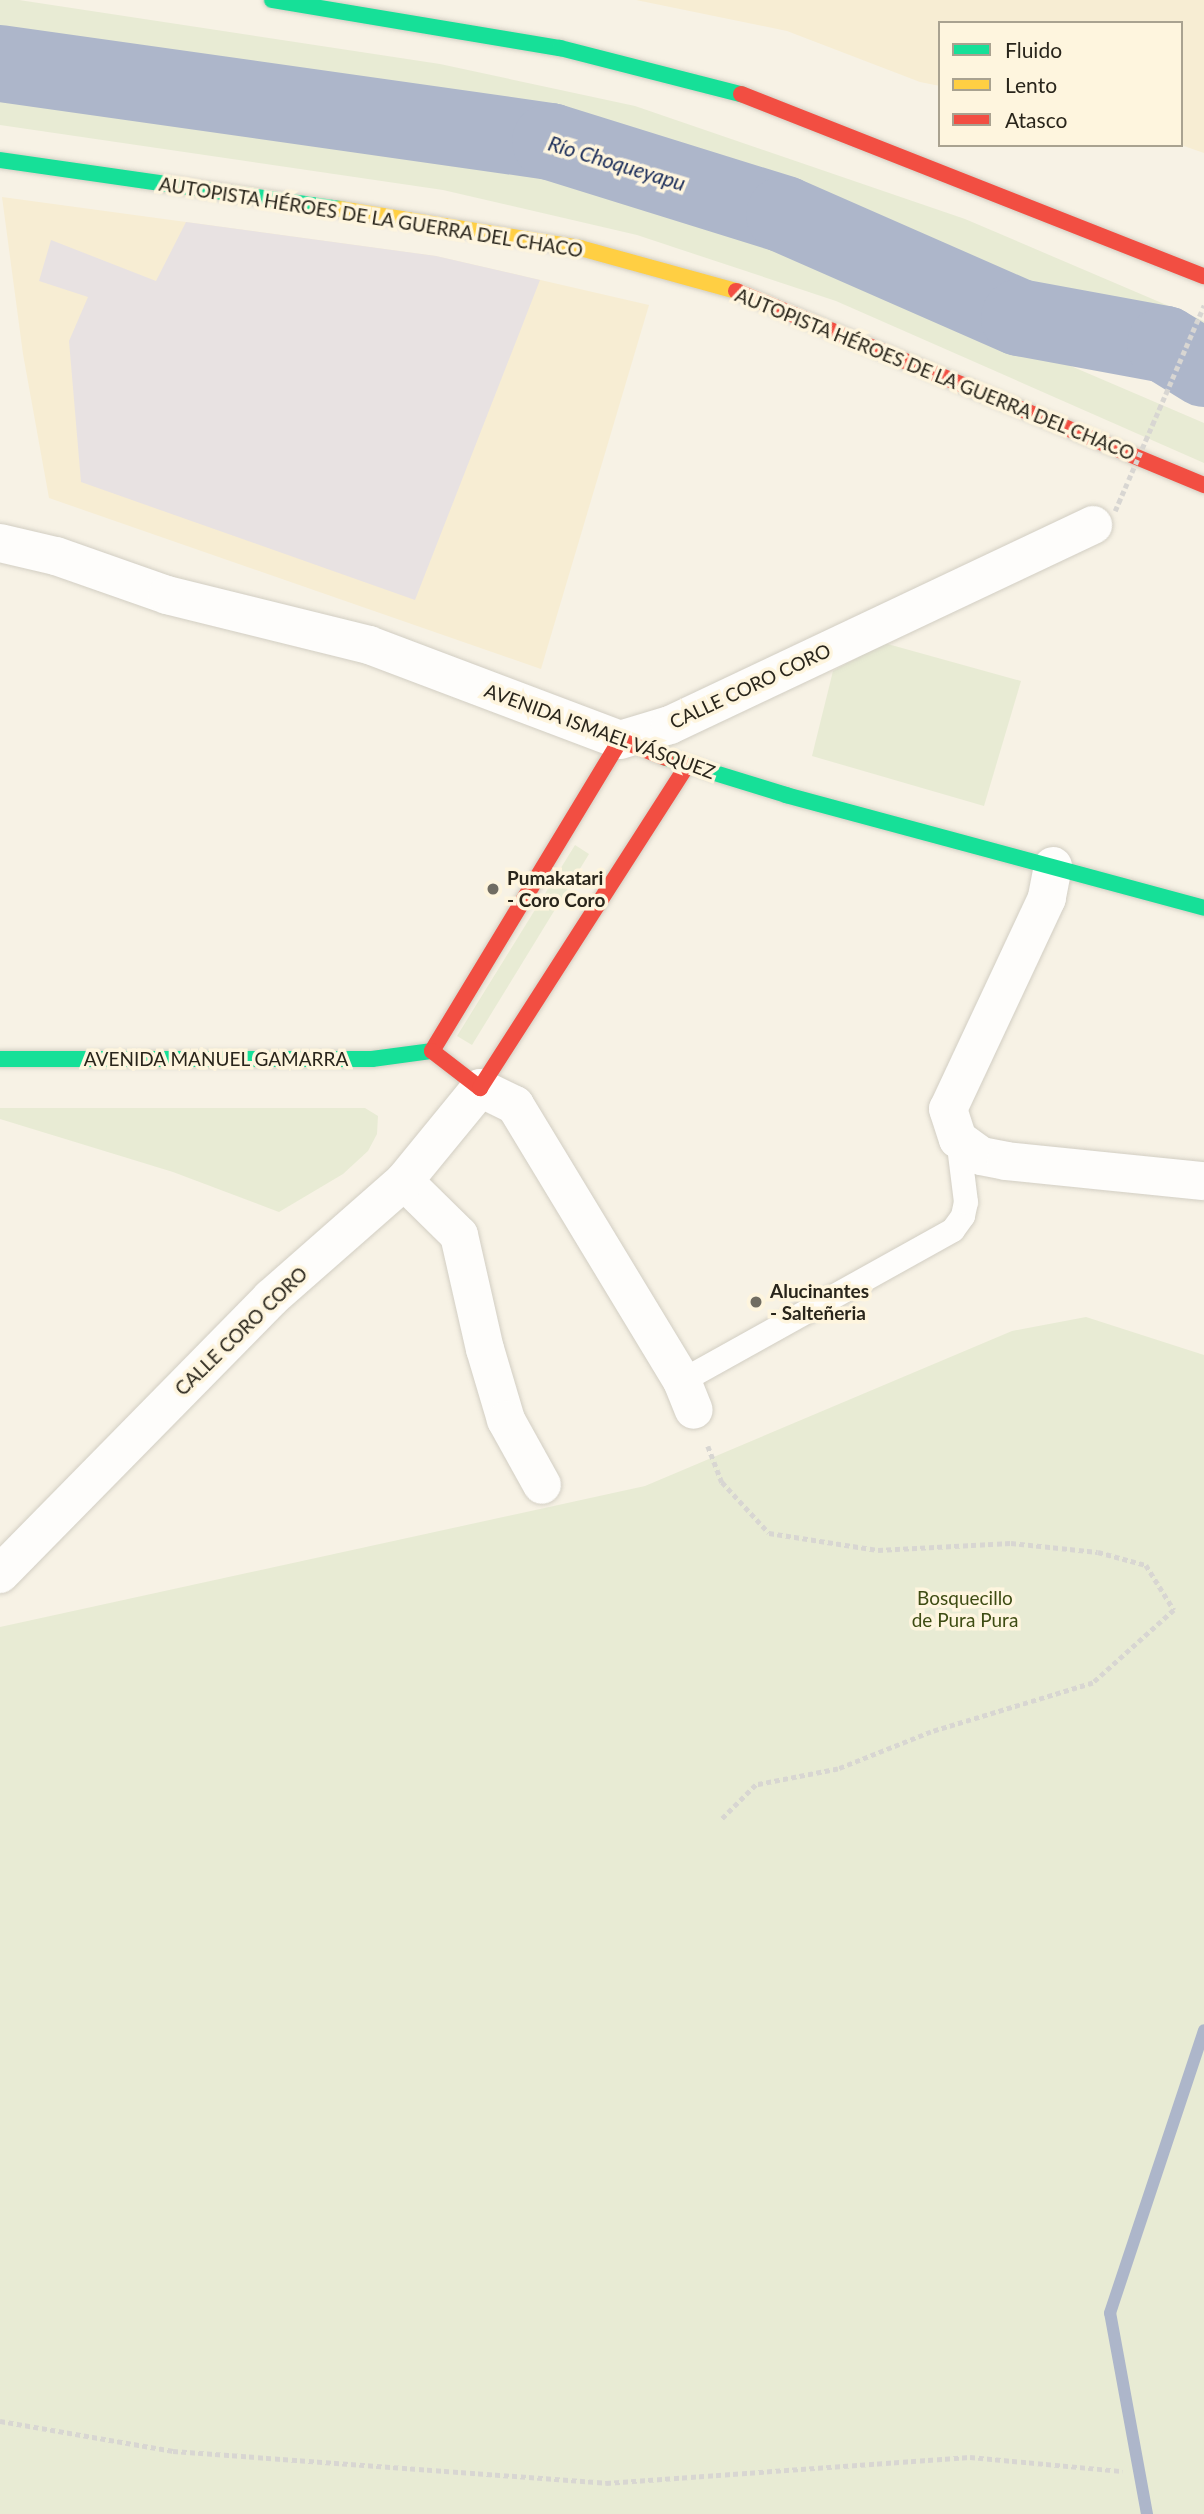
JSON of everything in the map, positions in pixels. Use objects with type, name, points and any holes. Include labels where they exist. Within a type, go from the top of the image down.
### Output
[{"type":"main road","points":[[272,0],[560,48],[741,94],[1204,276]]},
{"type":"main road","name":"AUTOPISTA HÉROES DE LA GUERRA DEL CHACO","points":[[0,160],[407,219],[593,252],[747,294],[1204,485]]},
{"type":"main road","points":[[480,1088],[432,1051],[620,740]]},
{"type":"main road","name":"AVENIDA ISMAEL VÁSQUEZ","points":[[620,740],[687,766],[1204,908]]},
{"type":"main road","name":"CALLE CORO CORO","points":[[480,1088],[687,766]]},
{"type":"main road","name":"AVENIDA MANUEL GAMARRA","points":[[0,1059],[372,1059],[432,1051]]},
{"type":"street","name":"CALLE CORO CORO","points":[[620,740],[670,724],[1104,518]]},
{"type":"street","name":"AVENIDA ISMAEL VÁSQUEZ","points":[[0,543],[56,556],[167,595],[369,645],[620,740]]},
{"type":"street","points":[[1054,866],[1047,898],[948,1109],[958,1139],[981,1156],[1006,1161],[1204,1181]]},
{"type":"street","name":"CALLE CORO CORO","points":[[0,1574],[271,1298],[404,1181],[480,1088]]},
{"type":"street","points":[[480,1088],[515,1105],[688,1395]]},
{"type":"street","points":[[404,1181],[459,1235],[485,1349],[506,1420],[542,1485]]},
{"type":"lane","points":[[688,1395],[953,1230],[963,1216],[966,1202],[958,1139]]},
{"type":"path","points":[[1104,518],[1204,305]]},
{"type":"path","points":[[688,1395],[722,1482],[769,1533],[878,1550],[1011,1542],[1098,1552],[1146,1565],[1174,1611],[1093,1683],[931,1732],[838,1769],[756,1785],[723,1819]]},
{"type":"path","points":[[0,2421],[173,2451],[606,2483],[970,2457],[1122,2471]]},
{"type":"shaded area","points":[[636,0],[1204,0],[1204,153],[1183,146],[1183,21],[938,21],[938,86],[920,82],[787,31]]},
{"type":"shaded area","points":[[2,197],[436,256],[649,305],[541,669],[49,498],[23,354]]},
{"type":"green space","points":[[0,0],[19,0],[440,64],[635,106],[965,219],[1204,321],[1204,372],[768,187],[557,120],[313,84],[0,29]]},
{"type":"green space","points":[[0,91],[498,164],[646,201],[779,241],[1204,423],[1204,463],[836,301],[637,235],[443,190],[0,125]]},
{"type":"green space","points":[[884,643],[1021,681],[984,806],[812,756],[833,671]]},
{"type":"green space","points":[[575,845],[589,854],[472,1045],[457,1036]]},
{"type":"green space","points":[[0,1108],[365,1108],[378,1116],[377,1134],[368,1151],[343,1174],[279,1212],[173,1172],[0,1119]]},
{"type":"green space","name":"Bosquecillo de Pura Pura","points":[[1086,1317],[1204,1355],[1204,2514],[0,2514],[0,1627],[645,1486],[1012,1331]]},
{"type":"building","points":[[186,222],[436,256],[540,280],[415,600],[81,482],[69,341],[88,297],[39,281],[51,240],[156,281]]},
{"type":"waterway","name":"Río Choqueyapu","points":[[0,63],[550,141],[784,214],[1019,317],[1165,344],[1204,368]]},
{"type":"waterway","points":[[1147,2514],[1110,2313],[1204,2030]]},
{"type":"traffic: fast","points":[[272,0],[560,48],[741,94]]},
{"type":"traffic: fast","points":[[0,160],[340,209]]},
{"type":"traffic: fast","points":[[666,758],[786,795],[1204,908]]},
{"type":"traffic: fast","points":[[0,1059],[372,1059],[432,1051]]},
{"type":"traffic: slow","points":[[340,209],[580,248],[736,291]]},
{"type":"traffic: jam","points":[[741,94],[1204,276]]},
{"type":"traffic: jam","points":[[736,291],[1204,485]]},
{"type":"traffic: jam","points":[[432,1051],[620,740],[666,758]]},
{"type":"traffic: jam","points":[[432,1051],[480,1088],[687,766]]},
{"type":"place","name":"Pumakatari - Coro Coro","points":[[493,889]]},
{"type":"place","name":"Alucinantes - Salteñeria","points":[[756,1302]]}]
